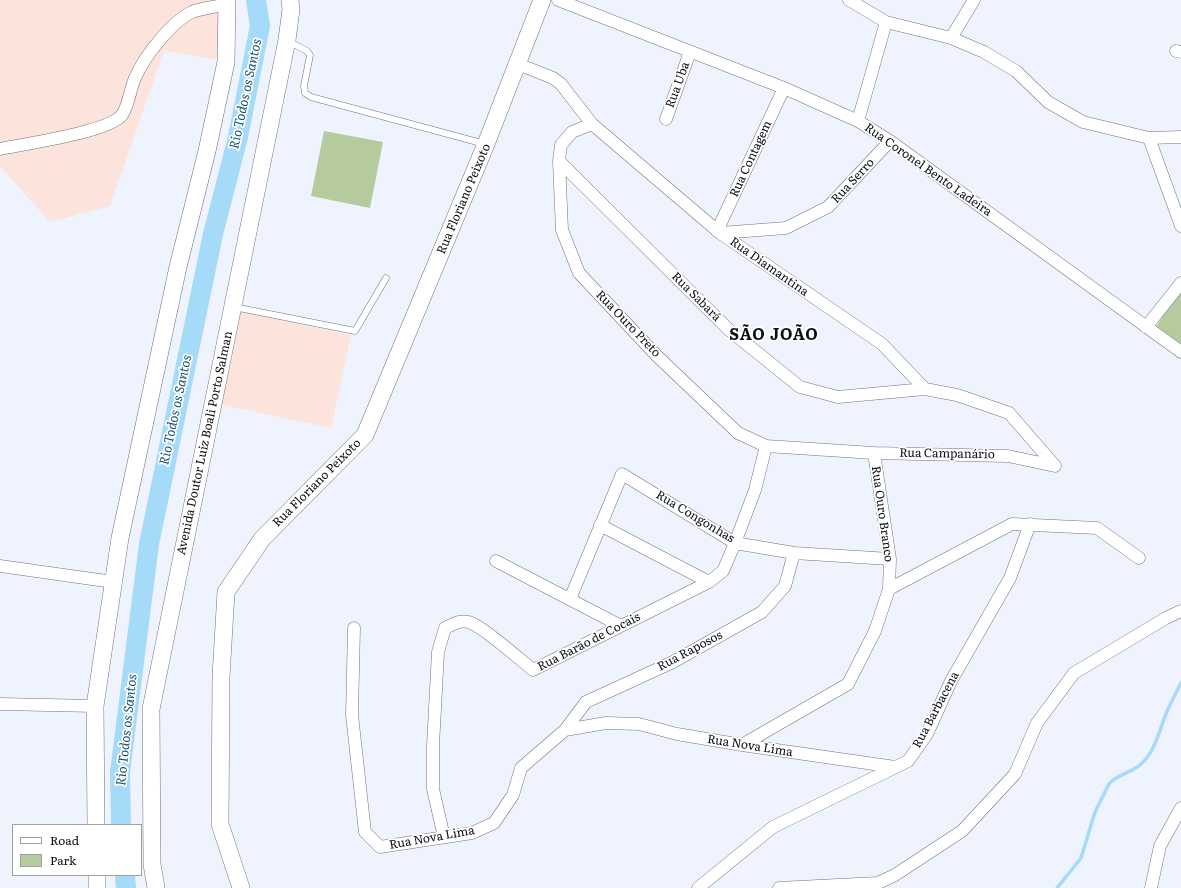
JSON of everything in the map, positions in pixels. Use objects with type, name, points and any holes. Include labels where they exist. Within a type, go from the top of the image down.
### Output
[{"type":"street","name":"Avenida Doutor Luiz Boali Porto Salman","points":[[156,888],[152,864],[151,709],[287,40],[291,9],[290,0]]},
{"type":"street","name":"Rua Floriano Peixoto","points":[[241,888],[220,824],[221,677],[226,592],[262,539],[365,435],[486,144],[542,0]]},
{"type":"street","name":"Rua Coronel Bento Ladeira","points":[[558,0],[784,88],[858,121],[890,141],[1181,352]]},
{"type":"street","points":[[849,0],[886,22],[951,38],[984,52],[1016,71],[1048,102],[1083,122],[1149,138],[1181,137]]},
{"type":"street","points":[[951,38],[974,0]]},
{"type":"street","points":[[0,148],[92,130],[110,124],[122,115],[138,72],[170,28],[193,12],[227,2],[226,62],[207,150],[178,267],[145,414],[120,538],[95,706],[96,824]]},
{"type":"street","points":[[858,121],[886,22]]},
{"type":"street","name":"Rua Uba","points":[[666,119],[690,52]]},
{"type":"street","name":"Rua Diamantina","points":[[518,64],[553,78],[561,84],[592,124],[719,232],[882,344],[926,389]]},
{"type":"street","name":"Rua Contagem","points":[[719,232],[784,88]]},
{"type":"street","name":"Rua Ouro Preto","points":[[592,124],[572,132],[561,145],[559,161],[562,230],[579,273],[657,356],[738,433],[766,446]]},
{"type":"street","points":[[1149,138],[1181,226]]},
{"type":"street","name":"Rua Serro","points":[[719,232],[786,228],[828,208],[890,141]]},
{"type":"street","name":"Rua Sabará","points":[[559,161],[728,328],[800,387],[838,397],[926,389],[957,395],[1009,413],[1055,466]]},
{"type":"street","points":[[1146,327],[1181,283]]},
{"type":"street","name":"Rua Campanário","points":[[766,446],[874,453],[1008,456],[1055,466]]},
{"type":"street","name":"Rua Barão de Cocais","points":[[444,837],[433,789],[433,746],[438,652],[445,628],[457,621],[470,622],[501,643],[533,670],[709,582],[723,571],[735,543],[755,490],[766,446]]},
{"type":"street","name":"Rua Ouro Branco","points":[[742,745],[848,684],[875,631],[889,588],[890,559],[874,453]]},
{"type":"street","name":"Rua Congonhas","points":[[600,525],[620,475],[624,474],[735,543],[794,553],[890,559]]},
{"type":"street","points":[[889,588],[1012,524],[1097,528],[1139,558]]},
{"type":"street","name":"Rua Barbacena","points":[[698,888],[773,827],[908,761],[926,734],[951,681],[1010,578],[1030,524]]},
{"type":"street","points":[[570,599],[600,525],[709,582]]},
{"type":"street","name":"Rua Raposos","points":[[565,730],[586,702],[673,662],[762,612],[785,586],[794,553]]},
{"type":"street","points":[[496,561],[621,626]]},
{"type":"street","points":[[0,566],[113,582]]},
{"type":"street","points":[[778,888],[878,882],[895,875],[962,831],[1015,774],[1037,724],[1074,672],[1166,618],[1181,611]]},
{"type":"street","name":"Rua Nova Lima","points":[[354,628],[352,716],[365,832],[380,847],[472,834],[494,823],[513,795],[521,768],[565,730],[606,723],[639,724],[677,734],[742,745],[895,767]]},
{"type":"street","points":[[0,704],[95,706]]},
{"type":"street","points":[[1151,888],[1160,846],[1181,808]]},
{"type":"street","points":[[97,876],[97,888]]},
{"type":"lane","points":[[287,40],[307,51],[310,55],[304,86],[305,93],[311,97],[486,144]]},
{"type":"lane","points":[[233,306],[355,331],[386,278]]},
{"type":"shaded area","points":[[0,0],[227,0],[226,62],[164,50],[110,206],[50,222],[0,166]]},
{"type":"shaded area","points":[[239,311],[351,335],[331,428],[219,404]]},
{"type":"green space","points":[[324,131],[383,142],[370,208],[311,196]]},
{"type":"green space","points":[[1181,285],[1181,349],[1155,329]]},
{"type":"waterway","name":"Rio Todos os Santos","points":[[121,824],[120,772],[149,544],[213,234],[238,137],[260,26],[256,0]]},
{"type":"waterway","points":[[1057,888],[1081,858],[1095,812],[1109,784],[1116,778],[1133,770],[1150,754],[1181,683]]},
{"type":"waterway","name":"Rio Todos os Santos","points":[[125,876],[126,888]]},
{"type":"district","name":"SÃO JOÃO","points":[[774,335]]}]
